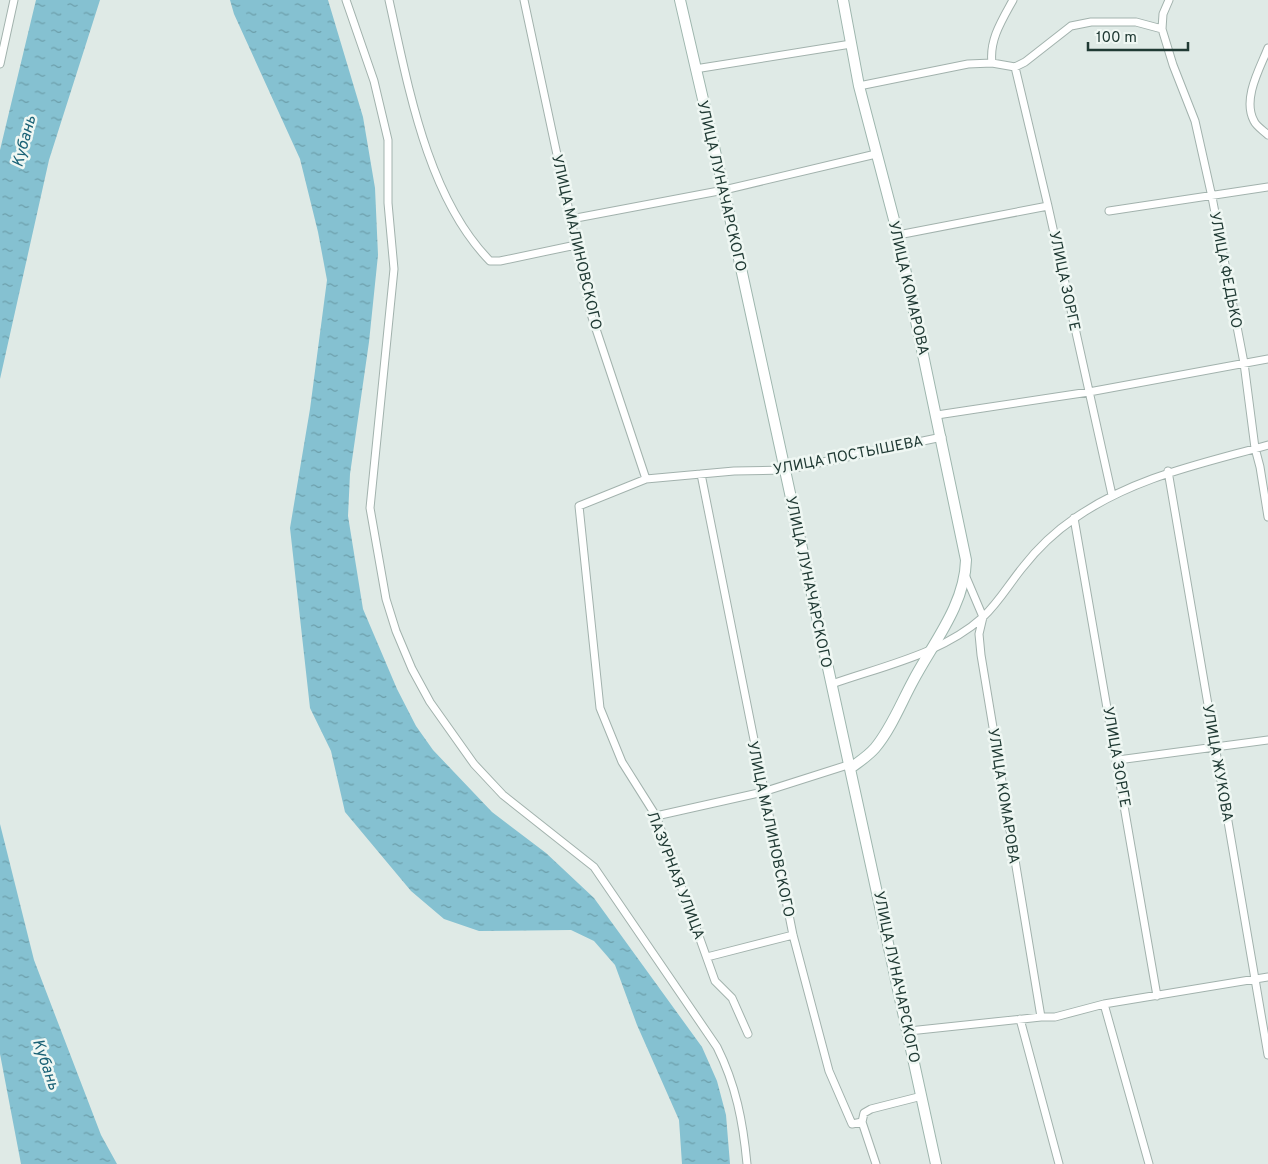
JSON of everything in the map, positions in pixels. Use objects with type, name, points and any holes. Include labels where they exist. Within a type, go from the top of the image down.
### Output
[{"type":"street","points":[[0,64],[14,0]]},
{"type":"street","points":[[346,0],[374,81],[388,140],[388,204],[394,270],[370,508],[386,599],[396,631],[412,669],[430,702],[474,764],[503,795],[594,867],[717,1048],[728,1069],[738,1099],[747,1164]]},
{"type":"street","points":[[389,0],[412,103],[447,201],[478,249],[490,261],[500,261],[576,245]]},
{"type":"street","name":"УЛИЦА МАЛИНОВСКОГО","points":[[524,0],[591,314],[646,480]]},
{"type":"street","name":"УЛИЦА ЛУНАЧАРСКОГО","points":[[680,0],[724,190],[851,766],[936,1164]]},
{"type":"street","name":"УЛИЦА КОМАРОВА","points":[[843,0],[859,86],[898,235],[938,415],[966,560],[966,577],[952,614],[930,649],[883,737],[866,757],[851,766]]},
{"type":"street","points":[[992,63],[990,52],[994,38],[1013,0]]},
{"type":"street","name":"УЛИЦА ФЕДЬКО","points":[[1169,0],[1159,28],[1195,121],[1212,197],[1244,364],[1255,448],[1268,517]]},
{"type":"street","points":[[859,86],[968,64],[992,63],[1015,67],[1025,62],[1071,26],[1112,21],[1136,22],[1159,28]]},
{"type":"street","points":[[695,69],[851,44]]},
{"type":"street","points":[[1268,48],[1256,79],[1249,105],[1254,121],[1268,135]]},
{"type":"street","name":"УЛИЦА ЗОРГЕ","points":[[1015,67],[1112,495]]},
{"type":"street","points":[[571,219],[724,190],[876,154]]},
{"type":"street","points":[[1109,211],[1212,197],[1268,187]]},
{"type":"street","points":[[898,235],[1048,206]]},
{"type":"street","points":[[938,415],[1089,392],[1268,359]]},
{"type":"street","name":"УЛИЦА ПОСТЫШЕВА","points":[[579,506],[646,480],[700,474],[785,470],[942,437]]},
{"type":"street","points":[[832,684],[955,639],[983,617],[1004,595],[1023,567],[1048,541],[1074,518],[1112,495],[1168,472],[1268,445]]},
{"type":"street","name":"УЛИЦА ЖУКОВА","points":[[1168,472],[1268,1055]]},
{"type":"street","name":"УЛИЦА МАЛИНОВСКОГО","points":[[700,474],[793,935],[829,1071],[852,1124],[862,1122]]},
{"type":"street","name":"ЛАЗУРНАЯ УЛИЦА","points":[[579,506],[600,708],[622,762],[656,816],[715,981],[732,998],[748,1034]]},
{"type":"street","name":"УЛИЦА ЗОРГЕ","points":[[1074,518],[1118,760],[1157,996]]},
{"type":"street","name":"УЛИЦА КОМАРОВА","points":[[966,577],[983,617],[979,634],[981,654],[1041,1017]]},
{"type":"street","points":[[1118,760],[1216,749],[1268,740]]},
{"type":"street","points":[[656,816],[763,792],[851,766]]},
{"type":"street","points":[[707,957],[793,935]]},
{"type":"street","points":[[908,1031],[1041,1017],[1055,1018],[1104,1004],[1268,977]]},
{"type":"street","points":[[1104,1004],[1149,1164]]},
{"type":"street","points":[[1020,1019],[1059,1164]]},
{"type":"street","points":[[876,1164],[862,1122],[864,1113],[871,1108],[922,1096]]},
{"type":"water","name":"Кубань","points":[[36,0],[100,0],[49,160],[0,379],[0,150]]},
{"type":"water","points":[[230,0],[328,0],[363,117],[375,188],[378,255],[369,342],[350,474],[348,516],[363,609],[397,689],[416,726],[433,750],[492,812],[546,853],[594,898],[702,1047],[717,1081],[726,1115],[730,1164],[682,1164],[679,1120],[637,1025],[615,965],[594,941],[571,930],[479,931],[444,919],[411,891],[345,812],[331,751],[310,708],[290,528],[310,409],[327,280],[318,232],[300,159],[234,14]]},
{"type":"water","name":"Кубань","points":[[0,824],[34,960],[101,1135],[117,1164],[21,1164],[0,1054]]}]
